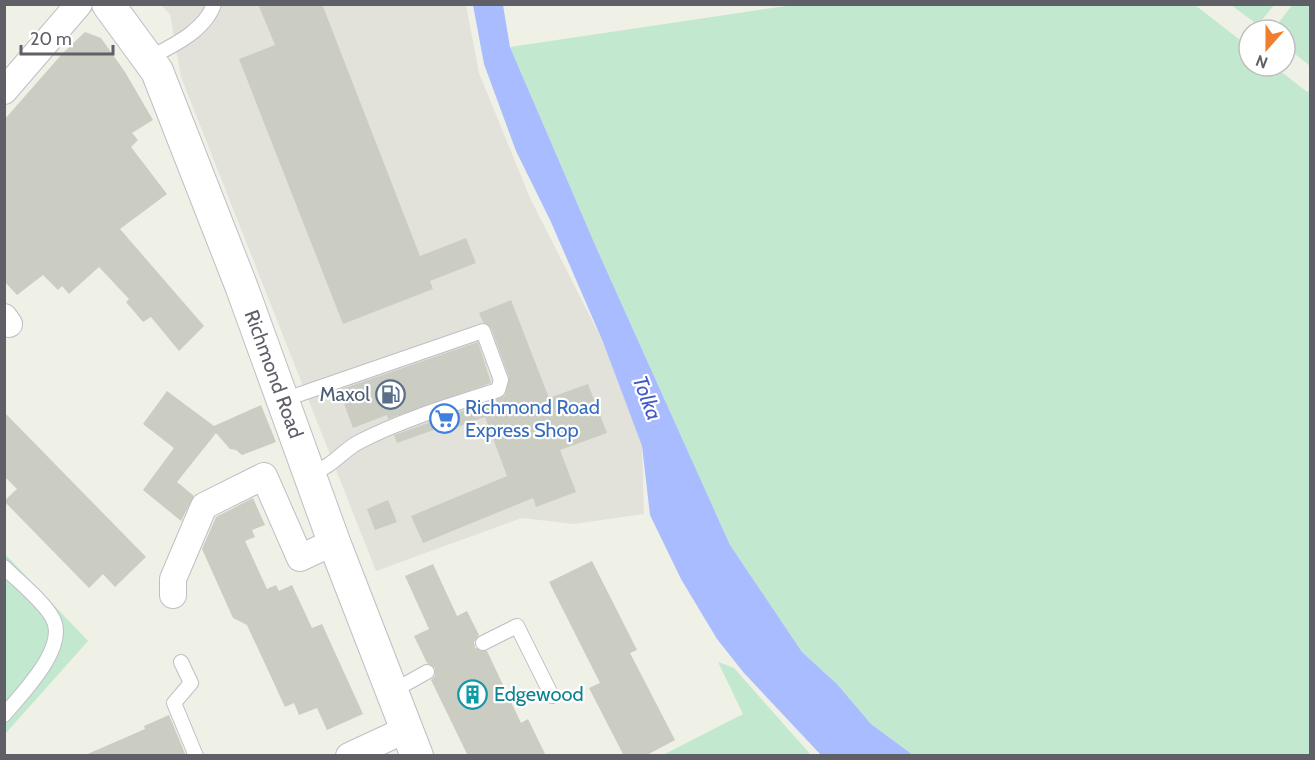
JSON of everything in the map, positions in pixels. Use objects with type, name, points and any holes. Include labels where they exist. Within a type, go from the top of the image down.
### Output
[{"type":"street","points":[[4,91],[79,4]]},
{"type":"street","name":"Richmond Road","points":[[108,4],[149,58],[178,125],[411,743]]},
{"type":"street","points":[[173,595],[173,579],[204,506],[264,476],[300,558],[334,542]]},
{"type":"street","points":[[349,756],[411,743]]},
{"type":"lane","points":[[149,58],[176,44],[209,17],[213,4]]},
{"type":"lane","points":[[283,400],[483,331],[501,380],[498,390],[440,408],[356,444],[328,467],[311,474]]},
{"type":"lane","points":[[4,567],[53,618],[56,640],[46,662],[4,715]]},
{"type":"lane","points":[[483,643],[517,626],[552,696]]},
{"type":"lane","points":[[181,662],[191,683],[174,703],[196,756]]},
{"type":"lane","points":[[391,692],[428,672]]},
{"type":"shaded area","points":[[161,5],[466,5],[479,73],[530,198],[603,342],[642,446],[644,514],[574,524],[522,518],[376,571],[181,77],[170,14]]},
{"type":"green space","points":[[1293,4],[1310,5],[1310,66],[1297,56],[1297,18],[1282,18]]},
{"type":"green space","points":[[792,5],[1195,5],[1237,38],[1237,78],[1289,78],[1307,92],[1310,89],[1310,755],[913,755],[871,724],[837,684],[802,652],[730,545],[596,247],[510,47]]},
{"type":"green space","points":[[1231,5],[1274,5],[1264,18],[1249,18]]},
{"type":"green space","points":[[4,554],[88,641],[5,734]]},
{"type":"green space","points":[[718,662],[734,668],[811,755],[663,755],[743,714]]},
{"type":"water","name":"Tolka","points":[[473,5],[503,5],[510,47],[596,247],[730,545],[802,652],[837,684],[871,724],[913,755],[821,755],[744,673],[717,639],[681,579],[650,515],[642,446],[603,342],[551,222],[516,151],[484,64]]},
{"type":"building","points":[[258,4],[322,4],[420,256],[466,238],[476,263],[430,281],[433,289],[343,324],[239,59],[275,45]]},
{"type":"building","points":[[85,32],[101,38],[125,72],[153,120],[132,133],[138,140],[131,147],[167,194],[120,229],[204,326],[179,351],[151,317],[143,322],[126,302],[129,299],[99,267],[69,294],[62,286],[58,290],[43,275],[17,295],[4,281],[4,120],[62,54]]},
{"type":"building","points":[[511,300],[549,398],[588,384],[607,433],[560,450],[576,492],[536,507],[533,498],[423,543],[411,516],[507,476],[485,417],[444,432],[442,427],[397,443],[394,435],[505,396],[509,377],[491,328],[483,322],[479,313]]},
{"type":"building","name":"Maxol","points":[[478,342],[491,383],[388,419],[387,415],[353,428],[339,390]]},
{"type":"building","points":[[167,391],[214,426],[261,405],[276,442],[242,455],[230,449],[216,433],[177,482],[194,496],[181,521],[143,490],[174,448],[143,424]]},
{"type":"building","points":[[4,412],[146,557],[115,587],[103,574],[89,588],[4,501],[17,489],[4,476]]},
{"type":"building","points":[[253,498],[265,525],[252,530],[255,537],[245,541],[267,589],[276,585],[279,591],[292,585],[312,628],[322,624],[363,714],[327,730],[317,708],[299,715],[294,703],[285,707],[247,625],[233,618],[202,549],[216,517]]},
{"type":"building","points":[[388,500],[397,522],[375,530],[367,509]]},
{"type":"building","points":[[592,561],[637,650],[630,653],[675,740],[645,756],[624,756],[589,688],[600,683],[549,582]]},
{"type":"building","name":"Edgewood","points":[[433,564],[457,616],[467,611],[479,635],[474,642],[475,648],[487,651],[521,723],[528,719],[546,756],[468,756],[431,680],[435,676],[435,668],[427,663],[414,636],[429,629],[405,576]]},
{"type":"building","points":[[169,715],[186,756],[83,756],[145,729],[144,726]]},
{"type":"place","name":"Maxol","points":[[391,394]]},
{"type":"place","name":"Richmond Road Express Shop","points":[[444,419]]},
{"type":"place","name":"Edgewood","points":[[473,694]]}]
